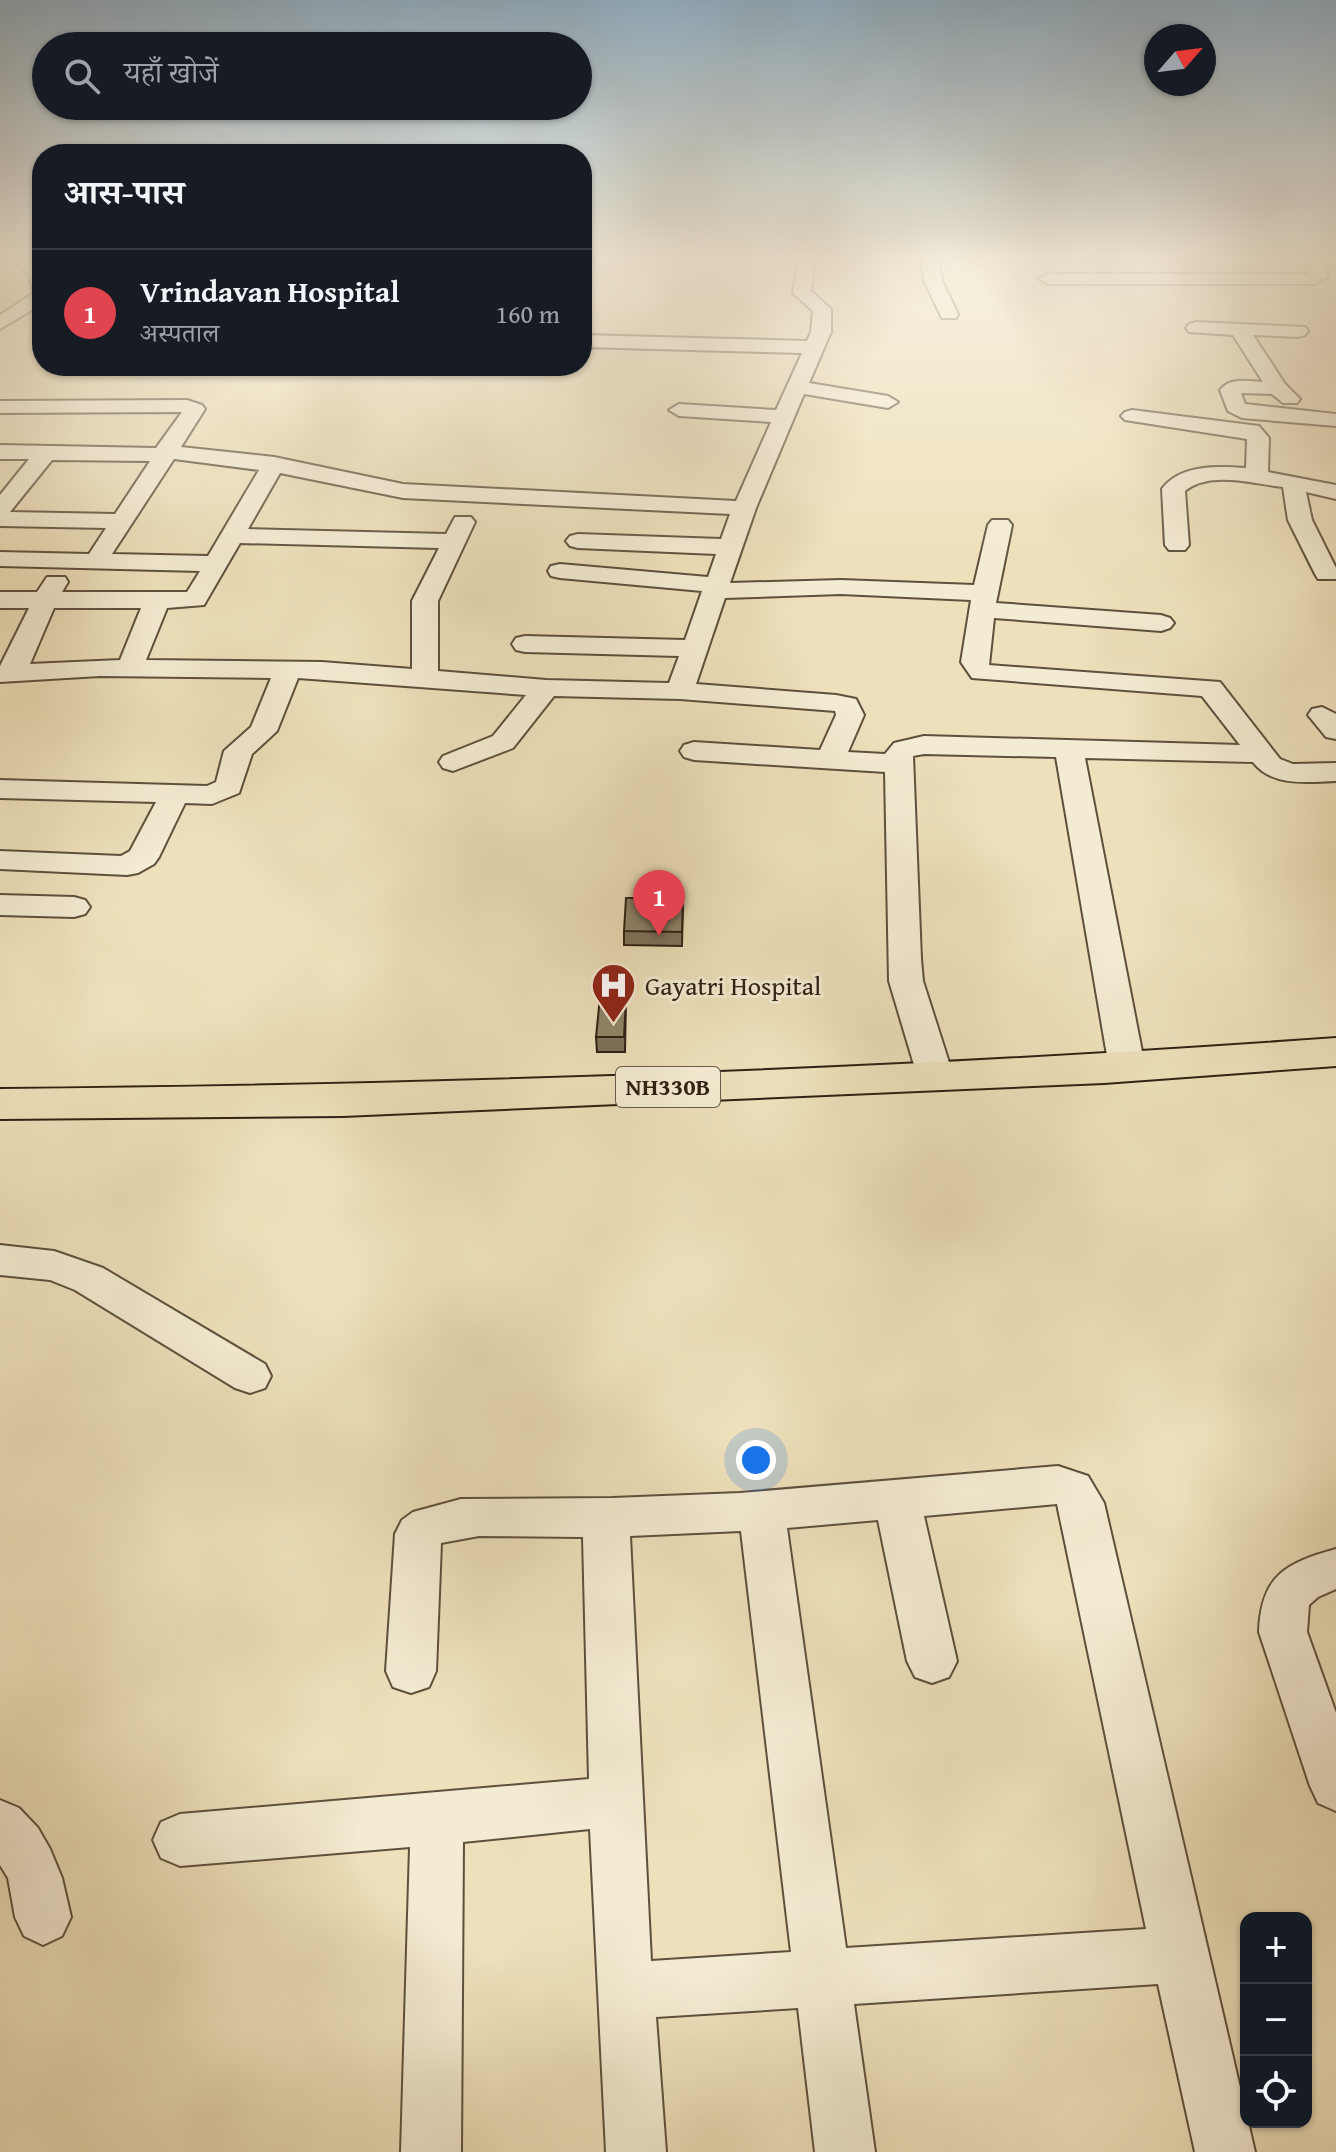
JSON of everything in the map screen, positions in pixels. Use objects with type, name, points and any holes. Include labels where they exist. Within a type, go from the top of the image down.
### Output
[{"type":"highway","name":"NH330B","points":[[0,1104],[343,1101],[1127,1067],[1336,1052]]},
{"type":"highway","name":"NH330B","points":[[0,1121],[414,1113],[1172,1085],[1336,1074]]},
{"type":"street","points":[[680,691],[744,508],[808,358]]},
{"type":"street","points":[[1258,358],[1277,388],[1329,420]]},
{"type":"street","points":[[796,387],[888,402]]},
{"type":"street","points":[[1277,388],[1235,387],[1230,390],[1235,407],[1242,412],[1329,420]]},
{"type":"street","points":[[0,407],[192,407],[194,412],[120,521],[45,600],[6,674]]},
{"type":"street","points":[[679,410],[783,417]]},
{"type":"street","points":[[1132,416],[1251,431],[1258,438],[1257,477]]},
{"type":"street","points":[[0,452],[164,453],[274,464],[379,488],[744,508]]},
{"type":"street","points":[[0,510],[46,453]]},
{"type":"street","points":[[0,600],[195,600],[274,464]]},
{"type":"street","points":[[1177,545],[1173,489],[1176,484],[1207,474],[1257,477],[1336,492]]},
{"type":"street","points":[[1293,483],[1300,520],[1327,574]]},
{"type":"street","points":[[425,677],[425,601],[476,495]]},
{"type":"street","points":[[544,596],[603,501]]},
{"type":"street","points":[[0,519],[120,521]]},
{"type":"street","points":[[1000,525],[974,662],[981,672],[1210,688],[1270,765],[1286,773],[1336,772]]},
{"type":"street","points":[[233,536],[454,541]]},
{"type":"street","points":[[578,541],[730,547]]},
{"type":"street","points":[[0,559],[217,564]]},
{"type":"street","points":[[560,571],[716,588],[841,587],[1161,623]]},
{"type":"street","points":[[130,668],[157,600]]},
{"type":"street","points":[[525,644],[695,648]]},
{"type":"street","points":[[6,674],[130,668],[288,669],[546,688],[680,691],[846,705],[850,715],[831,759]]},
{"type":"street","points":[[0,789],[212,795],[229,787],[238,751],[263,731],[288,669]]},
{"type":"street","points":[[453,762],[503,742],[546,688]]},
{"type":"street","points":[[935,1075],[906,981],[899,764],[899,754],[904,749],[924,745],[1261,754]]},
{"type":"street","points":[[1069,749],[1127,1067]]},
{"type":"street","points":[[694,751],[899,764]]},
{"type":"street","points":[[0,860],[127,866],[138,863],[175,794]]},
{"type":"street","points":[[0,905],[74,907]]},
{"type":"street","points":[[0,1260],[54,1266],[89,1279],[250,1376]]},
{"type":"street","points":[[411,1671],[418,1534],[428,1524],[453,1518],[606,1518],[897,1500],[1058,1485],[1072,1489],[1081,1503],[1225,2152]]},
{"type":"street","points":[[897,1500],[932,1661]]},
{"type":"street","points":[[761,1508],[845,2152]]},
{"type":"street","points":[[606,1518],[616,1801],[636,2152]]},
{"type":"street","points":[[1332,1761],[1283,1632],[1283,1607],[1293,1587],[1311,1576],[1336,1569]]},
{"type":"street","points":[[180,1840],[616,1801]]},
{"type":"street","points":[[431,2152],[437,1819]]},
{"type":"street","points":[[0,1826],[14,1839],[36,1874],[43,1917]]},
{"type":"street","points":[[626,1991],[1179,1955]]},
{"type":"building","points":[[626,898],[683,898],[682,932],[624,931]]},
{"type":"building","points":[[600,997],[626,998],[624,1037],[596,1037]]},
{"type":"place","name":"Vrindavan Hospital","points":[[659,936]]},
{"type":"place","name":"Gayatri Hospital","points":[[614,1025]]}]
